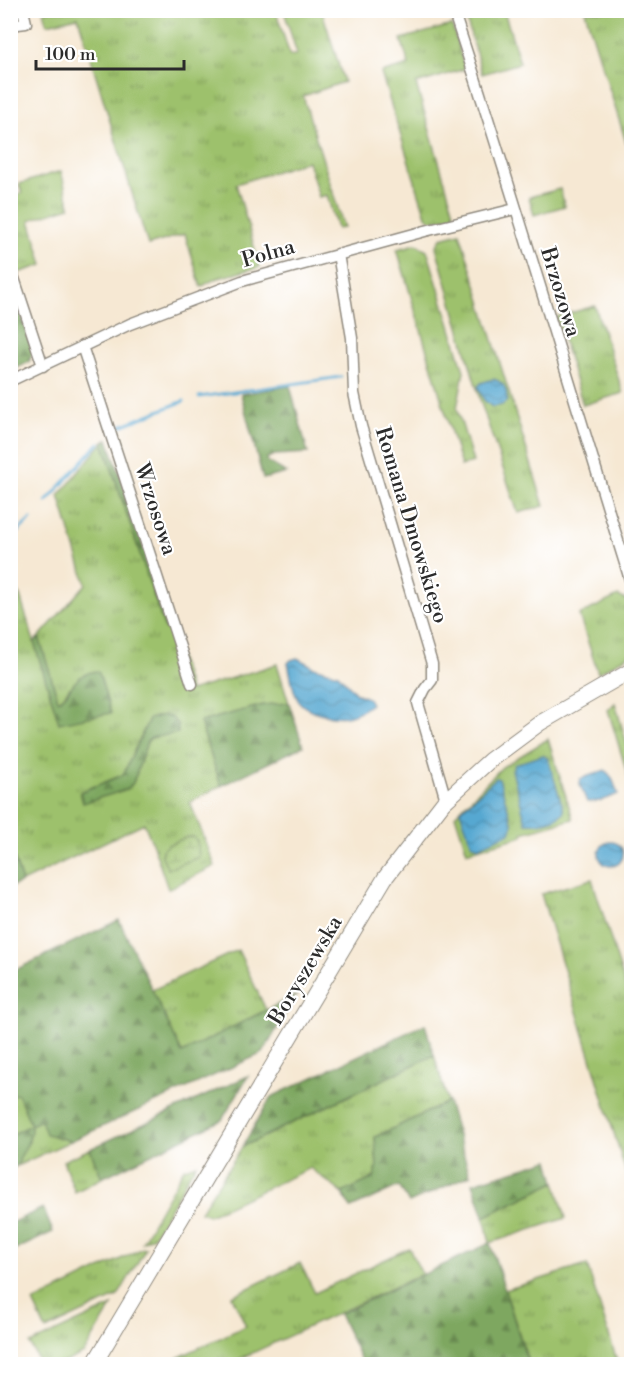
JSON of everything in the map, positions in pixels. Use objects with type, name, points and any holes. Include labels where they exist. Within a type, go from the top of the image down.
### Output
[{"type":"main road","name":"Boryszewska","points":[[94,1365],[379,887],[446,800],[509,744],[540,723],[632,670]]},
{"type":"street","points":[[10,26],[26,23],[23,10]]},
{"type":"street","name":"Brzozowa","points":[[453,10],[632,586]]},
{"type":"street","name":"Polna","points":[[10,381],[166,309],[242,281],[338,254],[516,210]]},
{"type":"street","name":"Romana Dmowskiego","points":[[338,254],[351,324],[354,393],[361,426],[432,664],[432,680],[418,703],[446,800]]},
{"type":"street","points":[[10,266],[43,366]]},
{"type":"street","name":"Wrzosowa","points":[[82,346],[192,684]]},
{"type":"green space","points":[[44,11],[276,11],[290,56],[297,54],[284,11],[322,11],[344,82],[303,96],[344,228],[337,229],[327,195],[319,197],[308,161],[236,184],[260,267],[215,279],[201,287],[185,234],[148,245],[78,17],[47,24]]},
{"type":"green space","points":[[464,11],[504,11],[520,63],[482,74]]},
{"type":"green space","points":[[585,11],[631,11],[631,158]]},
{"type":"green space","points":[[452,25],[465,69],[416,84],[455,216],[433,221],[426,216],[381,73],[409,65],[401,39]]},
{"type":"green space","points":[[61,171],[70,207],[30,220],[43,265],[18,273],[11,251],[10,196],[22,193],[19,184]]},
{"type":"green space","points":[[560,189],[565,206],[534,215],[529,197]]},
{"type":"green space","points":[[460,233],[544,506],[518,513],[481,403],[436,247],[441,238]]},
{"type":"green space","points":[[416,244],[427,250],[464,371],[457,408],[473,462],[461,466],[397,249]]},
{"type":"green space","points":[[10,280],[33,351],[29,362],[11,371]]},
{"type":"green space","points":[[595,306],[623,393],[583,405],[556,317]]},
{"type":"green space","points":[[290,386],[308,453],[275,455],[267,458],[268,462],[287,473],[263,479],[241,394]]},
{"type":"green space","points":[[108,439],[170,628],[165,630],[103,442]]},
{"type":"green space","points":[[103,442],[165,629],[170,628],[190,691],[277,664],[289,703],[263,705],[200,722],[221,786],[190,802],[215,866],[168,889],[144,823],[22,882],[10,846],[10,594],[19,593],[59,722],[70,687],[58,700],[39,637],[86,584],[59,496]],"holes":[[[149,719],[150,738],[133,783],[80,792],[123,775]]]},
{"type":"green space","points":[[618,596],[627,600],[631,615],[631,654],[598,673],[579,615]]},
{"type":"green space","points":[[39,637],[58,700],[81,677],[96,671],[99,673],[111,713],[59,723],[34,642]]},
{"type":"green space","points":[[289,703],[303,746],[221,786],[200,722],[263,705]]},
{"type":"green space","points":[[615,703],[631,758],[631,786],[608,710]]},
{"type":"green space","points":[[163,715],[172,718],[178,725],[178,733],[151,738],[147,742],[133,783],[128,789],[83,803],[80,792],[123,775],[149,719]]},
{"type":"green space","points":[[548,739],[573,819],[467,852],[455,815],[502,767]]},
{"type":"green space","points":[[187,837],[193,837],[197,841],[199,857],[168,869],[162,856],[162,850]]},
{"type":"green space","points":[[10,846],[22,882],[11,887],[10,887]]},
{"type":"green space","points":[[592,879],[631,1004],[631,1189],[541,894]]},
{"type":"green space","points":[[119,920],[182,1053],[296,995],[263,1053],[71,1141],[46,1134],[41,1120],[31,1125],[18,1094],[11,1095],[11,972]]},
{"type":"green space","points":[[238,950],[266,1010],[182,1053],[152,990]]},
{"type":"green space","points":[[425,1024],[434,1055],[242,1147],[271,1097]]},
{"type":"green space","points":[[434,1055],[448,1102],[375,1137],[377,1168],[374,1178],[342,1193],[310,1168],[209,1215],[200,1212],[242,1147]]},
{"type":"green space","points":[[248,1076],[222,1120],[102,1178],[90,1149]]},
{"type":"green space","points":[[18,1094],[31,1125],[41,1120],[53,1136],[71,1141],[17,1166],[21,1152],[29,1142],[31,1126],[11,1135],[11,1095]]},
{"type":"green space","points":[[448,1102],[470,1175],[409,1203],[399,1186],[351,1208],[342,1193],[374,1178],[377,1168],[375,1137]]},
{"type":"green space","points":[[31,1125],[30,1136],[17,1166],[11,1169],[11,1135]]},
{"type":"green space","points":[[90,1149],[102,1178],[75,1192],[63,1161]]},
{"type":"green space","points":[[549,1160],[555,1182],[484,1217],[473,1183]]},
{"type":"green space","points":[[196,1164],[153,1237],[142,1242],[184,1168]]},
{"type":"green space","points":[[555,1182],[566,1218],[490,1243],[484,1217]]},
{"type":"green space","points":[[43,1208],[53,1232],[11,1252],[11,1223]]},
{"type":"green space","points":[[490,1243],[528,1363],[363,1364],[339,1314]]},
{"type":"green space","points":[[146,1248],[118,1296],[46,1330],[33,1302]]},
{"type":"green space","points":[[409,1248],[422,1274],[229,1364],[164,1364],[246,1326],[232,1296],[300,1263],[315,1293]]},
{"type":"green space","points":[[587,1265],[618,1364],[529,1364],[505,1290]]},
{"type":"green space","points":[[112,1306],[84,1353],[61,1364],[40,1364],[30,1344]]},
{"type":"water","points":[[493,379],[505,387],[507,401],[502,405],[492,407],[484,400],[478,387],[481,383]]},
{"type":"water","points":[[297,658],[314,667],[338,674],[357,694],[368,698],[371,704],[357,713],[336,717],[304,707],[294,692],[288,663]]},
{"type":"water","points":[[543,755],[548,759],[564,811],[552,820],[526,823],[512,770],[515,764]]},
{"type":"water","points":[[605,770],[611,777],[618,794],[600,801],[587,802],[580,779]]},
{"type":"water","points":[[496,778],[499,779],[513,825],[510,833],[478,847],[472,844],[460,811]]},
{"type":"water","points":[[611,842],[619,846],[623,854],[619,862],[611,866],[603,862],[599,854],[603,846]]},
{"type":"waterway","points":[[199,397],[341,377]]},
{"type":"waterway","points":[[118,427],[184,401]]},
{"type":"waterway","points":[[46,502],[99,443]]},
{"type":"waterway","points":[[10,539],[31,519]]},
{"type":"waterway","points":[[10,576],[14,587],[10,588]]}]
